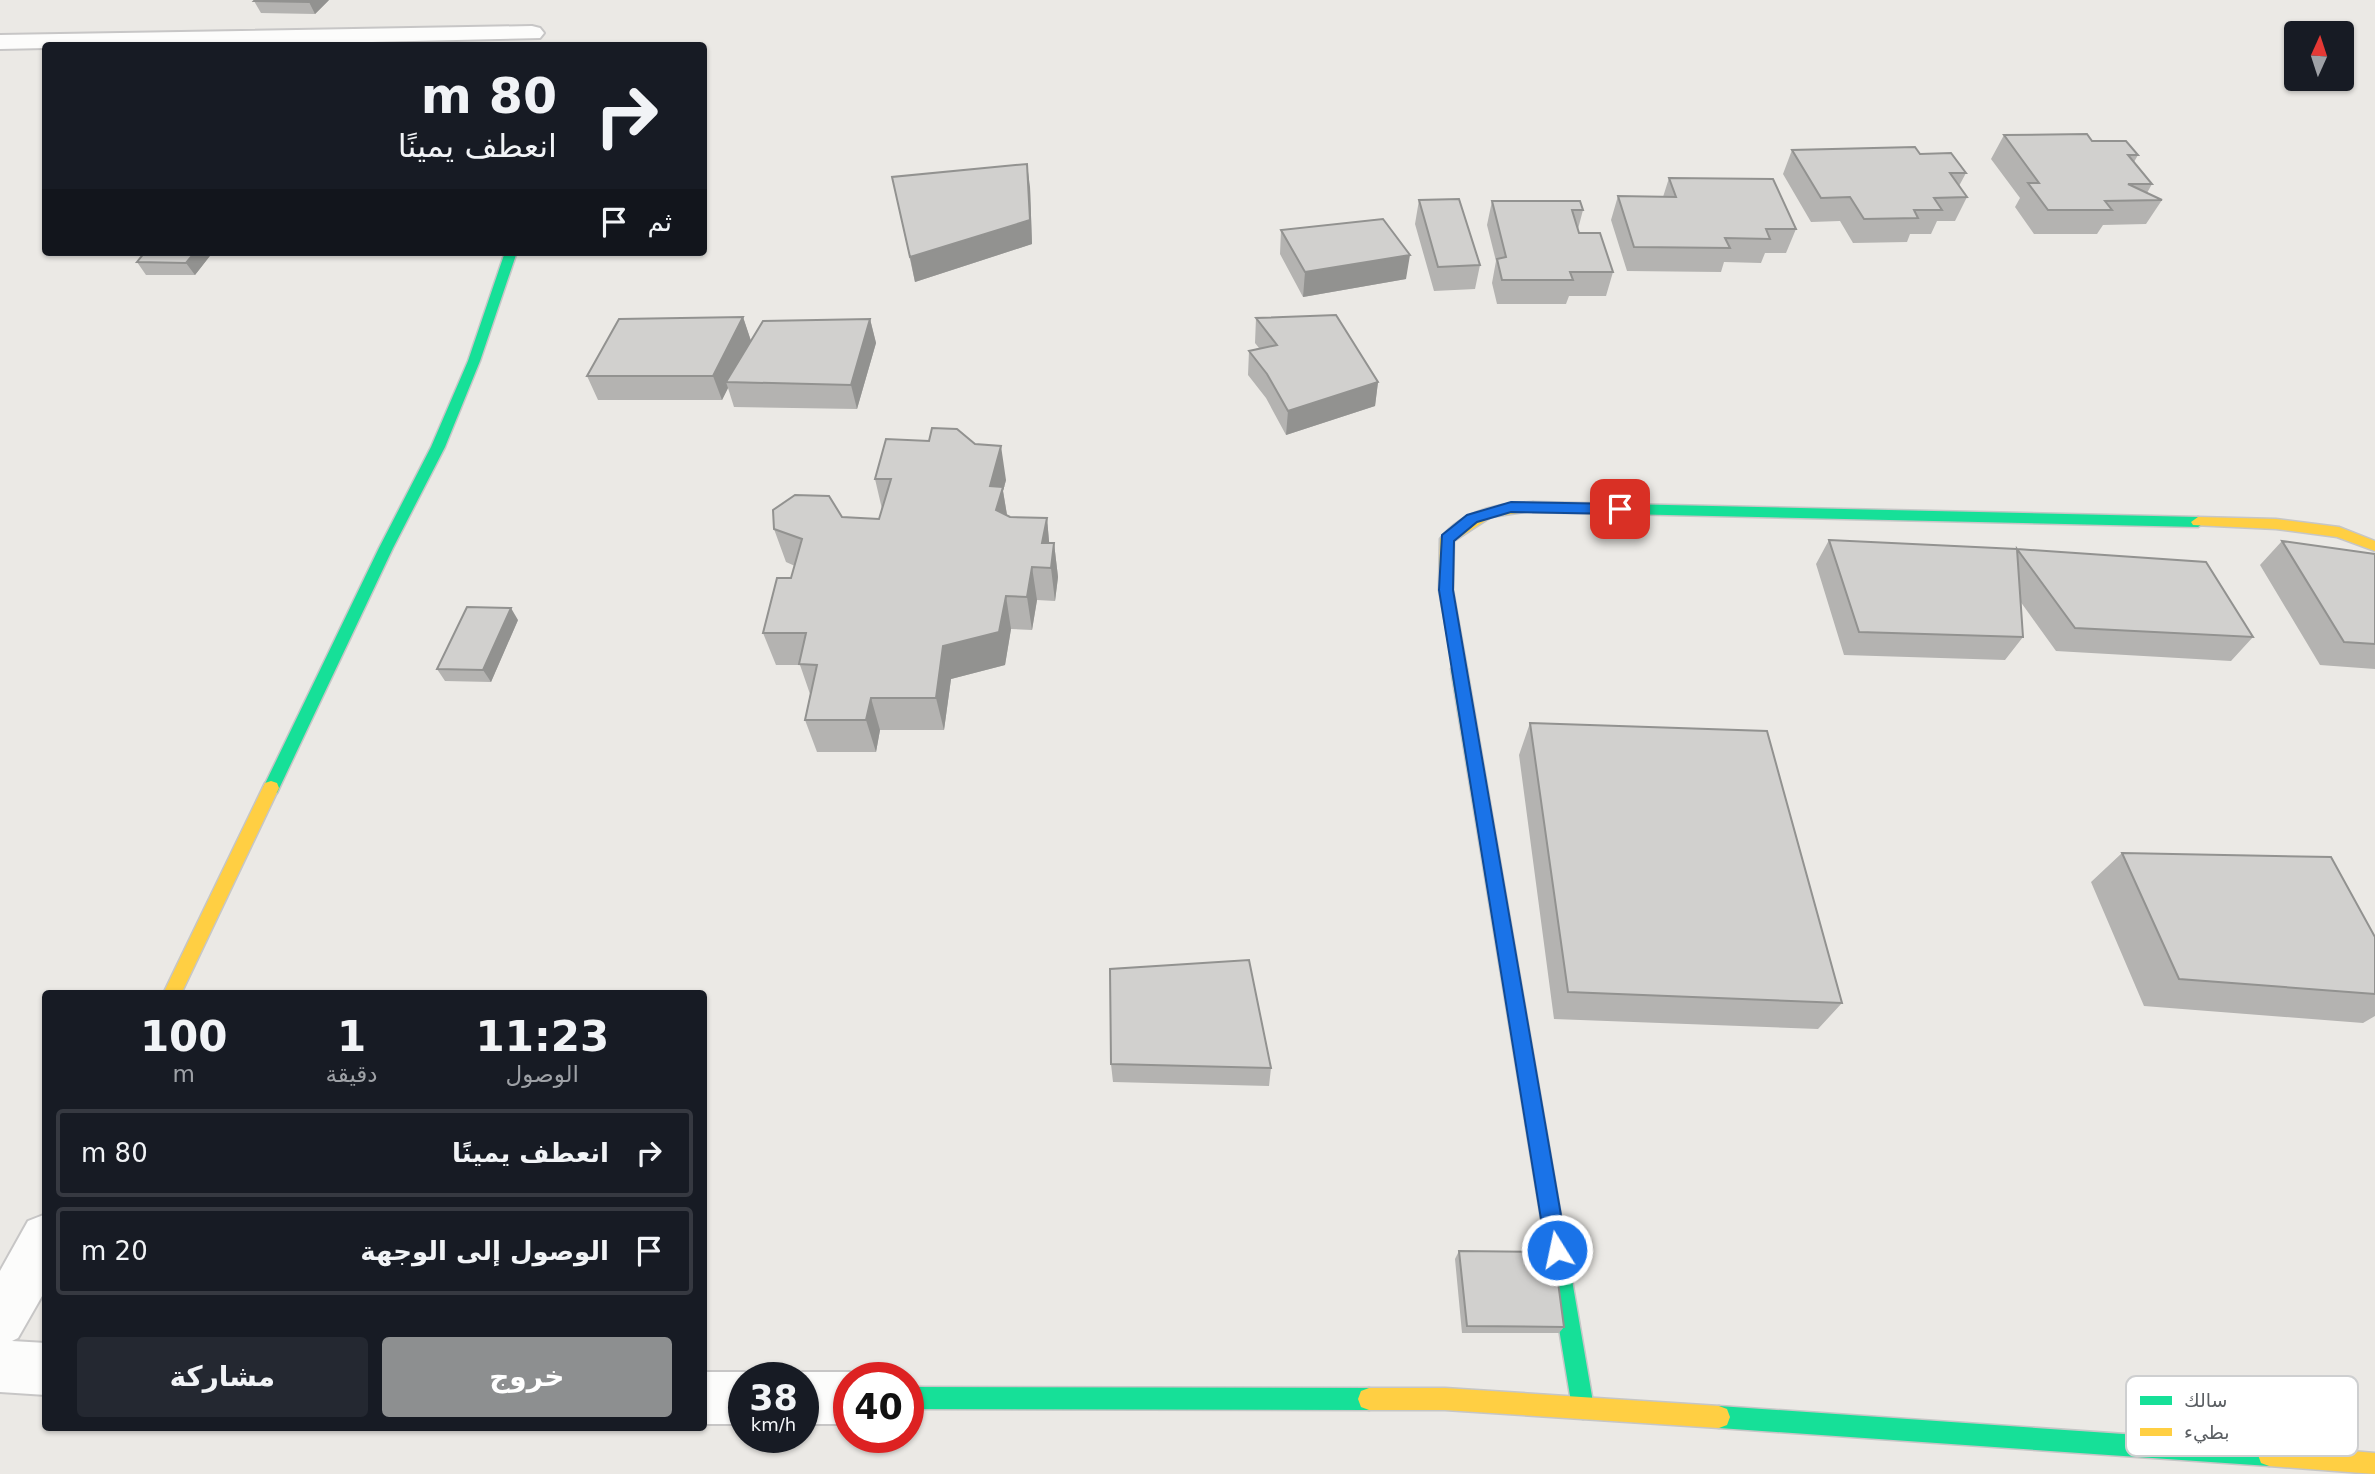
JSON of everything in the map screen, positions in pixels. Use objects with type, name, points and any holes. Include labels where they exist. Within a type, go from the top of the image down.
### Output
[{"type":"street","points":[[0,42],[531,30]]},
{"type":"street","points":[[174,990],[386,548],[438,447],[474,361],[510,256]]},
{"type":"street","points":[[1583,1408],[1446,590],[1447,539],[1472,519],[1511,507],[2276,524],[2339,532],[2375,546]]},
{"type":"street","points":[[0,1320],[42,1246]]},
{"type":"street","points":[[0,1366],[42,1370]]},
{"type":"street","points":[[707,1398],[728,1398]]},
{"type":"street","points":[[924,1398],[1445,1399],[2126,1443]]},
{"type":"street","points":[[2278,1456],[2375,1464]]},
{"type":"building","points":[[255,0],[311,0],[309,2]]},
{"type":"building","points":[[2087,134],[2092,141],[2126,141],[2138,155],[2128,155],[2152,184],[2128,184],[2162,200],[2105,201],[2112,210],[2048,210],[2028,183],[2039,183],[2004,135]]},
{"type":"building","points":[[1915,147],[1920,154],[1951,153],[1966,173],[1950,173],[1967,197],[1934,198],[1942,210],[1914,210],[1918,218],[1864,219],[1850,197],[1821,198],[1792,150]]},
{"type":"building","points":[[1027,164],[1030,220],[910,257],[892,177]]},
{"type":"building","points":[[1669,178],[1773,179],[1796,229],[1766,229],[1770,239],[1725,238],[1730,248],[1634,247],[1618,196],[1676,197]]},
{"type":"building","points":[[1459,199],[1480,265],[1438,267],[1419,200]]},
{"type":"building","points":[[1492,201],[1580,201],[1583,210],[1572,210],[1579,233],[1600,233],[1613,272],[1570,272],[1573,280],[1502,280],[1497,259],[1506,257]]},
{"type":"building","points":[[1383,219],[1410,255],[1305,272],[1281,230]]},
{"type":"building","points":[[142,256],[192,256],[186,263],[137,262]]},
{"type":"building","points":[[1336,315],[1378,382],[1288,411],[1267,374],[1249,351],[1277,345],[1256,318]]},
{"type":"building","points":[[743,317],[713,376],[587,376],[619,319]]},
{"type":"building","points":[[870,319],[851,385],[726,382],[763,321]]},
{"type":"building","points":[[932,428],[957,429],[975,444],[1001,446],[990,486],[1003,487],[996,510],[1010,517],[1047,518],[1042,543],[1054,543],[1051,568],[1032,567],[1027,597],[1006,596],[999,632],[943,646],[936,698],[871,698],[866,720],[805,720],[817,665],[799,664],[806,633],[763,633],[777,578],[791,578],[802,539],[774,529],[773,510],[795,495],[829,496],[842,517],[879,519],[891,479],[875,479],[886,439],[929,441]]},
{"type":"building","points":[[1829,540],[2017,549],[2023,637],[1859,632]]},
{"type":"building","points":[[2282,541],[2375,554],[2375,644],[2344,642]]},
{"type":"building","points":[[2017,549],[2206,562],[2253,637],[2075,628]]},
{"type":"building","points":[[467,607],[511,608],[483,670],[437,669]]},
{"type":"building","points":[[1530,723],[1767,731],[1842,1003],[1568,992]]},
{"type":"building","points":[[2122,853],[2331,857],[2375,937],[2375,994],[2179,979]]},
{"type":"building","points":[[1249,960],[1271,1068],[1111,1064],[1110,969]]},
{"type":"building","points":[[1459,1251],[1554,1252],[1564,1327],[1467,1326]]},
{"type":"traffic: fast","points":[[271,788],[386,548],[438,447],[474,361],[510,256]]},
{"type":"traffic: fast","points":[[1533,507],[2198,522]]},
{"type":"traffic: fast","points":[[1459,669],[1583,1408]]},
{"type":"traffic: fast","points":[[924,1398],[1369,1399]]},
{"type":"traffic: fast","points":[[1719,1417],[2126,1445]]},
{"type":"traffic: slow","points":[[1459,669],[1446,590],[1447,539],[1467,523],[1486,514],[1507,508],[1533,507]]},
{"type":"traffic: slow","points":[[2198,522],[2276,524],[2339,532],[2375,546]]},
{"type":"traffic: slow","points":[[174,990],[271,788]]},
{"type":"traffic: slow","points":[[1369,1399],[1445,1399],[1719,1417]]},
{"type":"traffic: slow","points":[[2281,1456],[2375,1464]]},
{"type":"route","points":[[1557,1250],[1446,590],[1447,539],[1472,519],[1511,507],[1620,509]]}]
